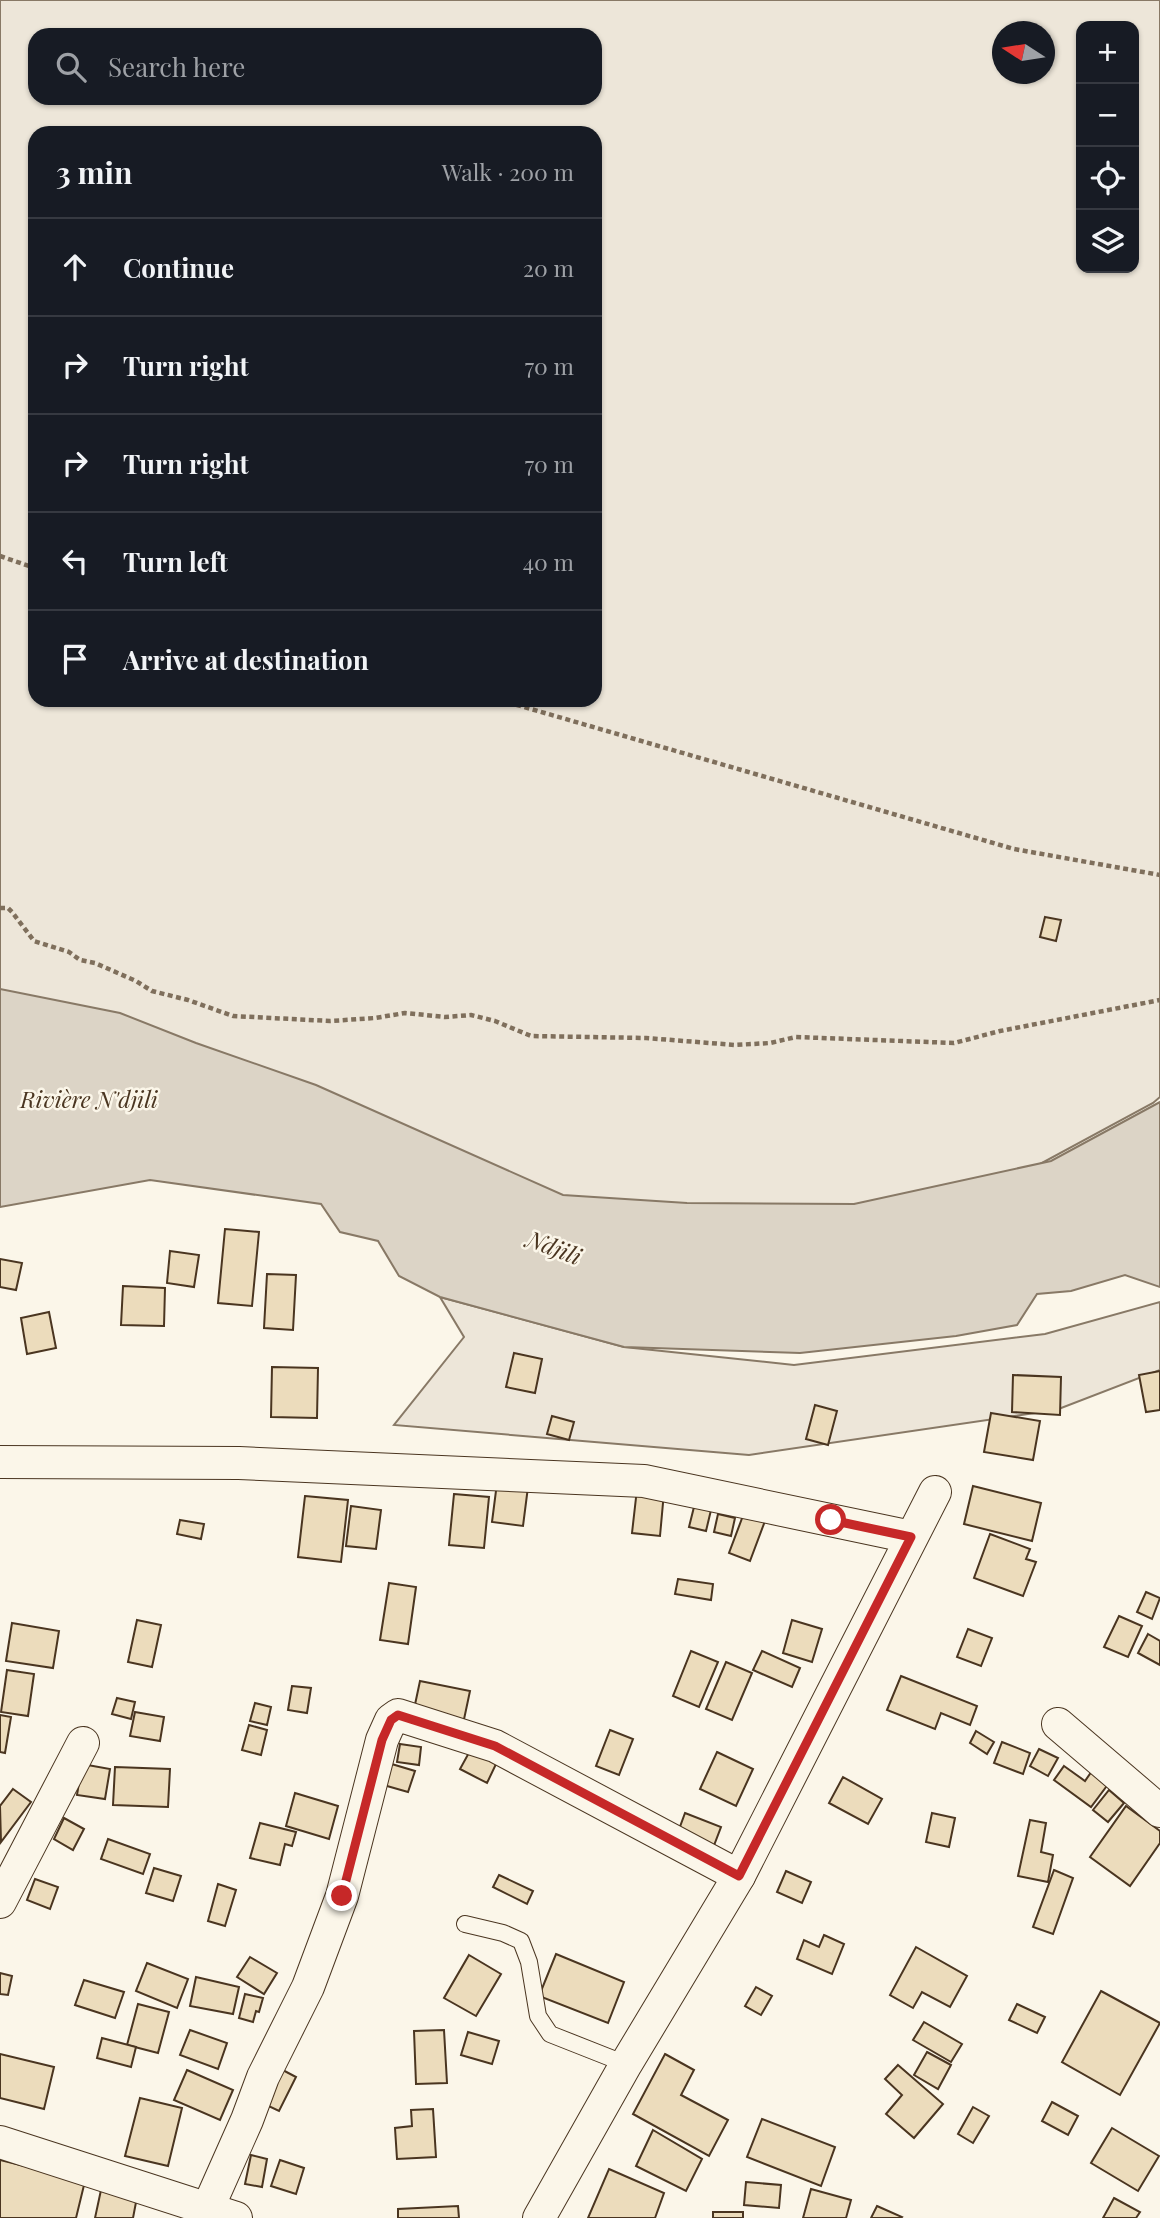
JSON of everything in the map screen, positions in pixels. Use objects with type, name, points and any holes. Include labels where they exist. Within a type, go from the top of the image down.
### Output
[{"type":"street","points":[[0,1462],[239,1463],[644,1481],[911,1537]]},
{"type":"street","points":[[539,2218],[626,2064],[739,1876],[935,1492]]},
{"type":"street","points":[[0,2142],[222,2214],[247,2120],[263,2077],[308,1987],[342,1896],[382,1740],[391,1720],[398,1715],[495,1746],[739,1876]]},
{"type":"street","points":[[1058,1724],[1160,1811]]},
{"type":"street","points":[[0,1902],[83,1742]]},
{"type":"lane","points":[[465,1924],[503,1933],[521,1941],[529,1962],[538,2016],[550,2034],[626,2064]]},
{"type":"path","points":[[0,556],[28,566]]},
{"type":"path","points":[[524,707],[1014,849],[1160,875]]},
{"type":"path","points":[[0,908],[8,908],[34,941],[69,953],[80,960],[95,963],[136,981],[145,988],[233,1016],[330,1021],[405,1013],[445,1017],[471,1015],[495,1021],[531,1036],[634,1040],[646,1038],[734,1045],[770,1044],[796,1037],[954,1042],[1160,1000]]},
{"type":"shaded area","points":[[0,0],[1160,0],[1160,1097],[1016,1177],[818,1221],[527,1211],[0,1012]]},
{"type":"shaded area","points":[[440,1297],[624,1347],[794,1365],[1045,1334],[1160,1302],[1160,1370],[1056,1410],[749,1455],[394,1425],[464,1337]]},
{"type":"water","name":"Rivière N'djili","points":[[0,989],[120,1013],[316,1085],[563,1195],[687,1203],[854,1204],[1051,1161],[1160,1102],[1160,1287],[1125,1275],[1071,1291],[1037,1294],[1017,1325],[956,1336],[800,1353],[624,1347],[440,1297],[399,1276],[378,1241],[340,1232],[321,1204],[150,1180],[0,1207]]},
{"type":"building","points":[[1045,917],[1061,920],[1056,941],[1040,937]]},
{"type":"building","points":[[225,1229],[259,1232],[252,1306],[218,1303]]},
{"type":"building","points":[[170,1251],[199,1255],[194,1287],[167,1283]]},
{"type":"building","points":[[0,1259],[22,1263],[16,1290],[0,1287]]},
{"type":"building","points":[[267,1274],[296,1275],[293,1330],[264,1328]]},
{"type":"building","points":[[123,1286],[165,1288],[164,1326],[121,1325]]},
{"type":"building","points":[[49,1312],[56,1348],[27,1354],[21,1318]]},
{"type":"building","points":[[514,1353],[542,1359],[535,1393],[506,1387]]},
{"type":"building","points":[[272,1367],[318,1368],[317,1418],[271,1417]]},
{"type":"building","points":[[1160,1371],[1160,1410],[1146,1412],[1139,1375]]},
{"type":"building","points":[[1013,1375],[1061,1377],[1060,1415],[1012,1412]]},
{"type":"building","points":[[815,1405],[837,1411],[828,1445],[806,1439]]},
{"type":"building","points":[[991,1413],[1040,1421],[1033,1460],[984,1452]]},
{"type":"building","points":[[552,1416],[574,1422],[569,1440],[547,1434]]},
{"type":"building","points":[[498,1475],[529,1479],[523,1526],[492,1522]]},
{"type":"building","points":[[973,1486],[1041,1503],[1032,1541],[964,1524]]},
{"type":"building","points":[[637,1489],[664,1492],[660,1536],[632,1533]]},
{"type":"building","points":[[454,1494],[489,1497],[484,1548],[449,1545]]},
{"type":"building","points":[[305,1496],[348,1500],[341,1562],[298,1557]]},
{"type":"building","points":[[351,1506],[381,1510],[376,1549],[346,1546]]},
{"type":"building","points":[[694,1507],[711,1510],[706,1531],[689,1527]]},
{"type":"building","points":[[744,1513],[765,1521],[750,1561],[729,1553]]},
{"type":"building","points":[[718,1514],[735,1518],[731,1536],[714,1532]]},
{"type":"building","points":[[180,1520],[204,1524],[201,1539],[177,1534]]},
{"type":"building","points":[[990,1534],[1030,1549],[1026,1559],[1036,1562],[1023,1596],[974,1578]]},
{"type":"building","points":[[678,1579],[713,1584],[711,1600],[675,1594]]},
{"type":"building","points":[[389,1583],[416,1587],[408,1644],[380,1640]]},
{"type":"building","points":[[1146,1592],[1160,1598],[1152,1619],[1137,1612]]},
{"type":"building","points":[[1119,1616],[1142,1626],[1128,1657],[1104,1647]]},
{"type":"building","points":[[137,1620],[161,1625],[152,1667],[128,1662]]},
{"type":"building","points":[[792,1620],[822,1629],[812,1662],[783,1653]]},
{"type":"building","points":[[12,1623],[59,1631],[53,1668],[6,1661]]},
{"type":"building","points":[[968,1629],[992,1638],[981,1666],[957,1657]]},
{"type":"building","points":[[1148,1634],[1160,1641],[1160,1665],[1138,1653]]},
{"type":"building","points":[[691,1651],[718,1662],[699,1707],[673,1696]]},
{"type":"building","points":[[762,1651],[800,1668],[792,1687],[753,1670]]},
{"type":"building","points":[[726,1662],[752,1673],[732,1720],[706,1709]]},
{"type":"building","points":[[7,1670],[34,1674],[28,1716],[1,1712]]},
{"type":"building","points":[[901,1676],[977,1706],[970,1725],[941,1713],[935,1729],[887,1710]]},
{"type":"building","points":[[420,1681],[470,1691],[463,1724],[413,1714]]},
{"type":"building","points":[[292,1686],[311,1688],[307,1713],[288,1710]]},
{"type":"building","points":[[117,1698],[135,1702],[131,1719],[112,1714]]},
{"type":"building","points":[[255,1703],[271,1707],[267,1725],[250,1721]]},
{"type":"building","points":[[135,1712],[164,1717],[160,1741],[130,1736]]},
{"type":"building","points":[[0,1715],[11,1717],[5,1753],[0,1752]]},
{"type":"building","points":[[249,1725],[267,1730],[261,1755],[242,1750]]},
{"type":"building","points":[[610,1730],[633,1739],[619,1775],[596,1766]]},
{"type":"building","points":[[976,1731],[994,1742],[987,1754],[970,1743]]},
{"type":"building","points":[[1002,1742],[1030,1753],[1023,1774],[994,1763]]},
{"type":"building","points":[[400,1744],[421,1747],[419,1765],[397,1762]]},
{"type":"building","points":[[471,1749],[497,1762],[487,1783],[460,1769]]},
{"type":"building","points":[[1039,1749],[1058,1758],[1048,1776],[1030,1766]]},
{"type":"building","points":[[717,1752],[753,1769],[736,1806],[700,1789]]},
{"type":"building","points":[[385,1762],[415,1771],[408,1792],[380,1784]]},
{"type":"building","points":[[82,1764],[110,1769],[105,1799],[77,1795]]},
{"type":"building","points":[[1064,1766],[1085,1781],[1092,1771],[1109,1783],[1091,1807],[1054,1780]]},
{"type":"building","points":[[115,1767],[170,1769],[168,1807],[113,1805]]},
{"type":"building","points":[[843,1777],[882,1799],[868,1824],[829,1803]]},
{"type":"building","points":[[13,1789],[31,1802],[1,1842],[0,1806]]},
{"type":"building","points":[[1109,1790],[1124,1803],[1108,1822],[1093,1810]]},
{"type":"building","points":[[295,1793],[338,1806],[329,1839],[286,1826]]},
{"type":"building","points":[[1126,1806],[1160,1831],[1160,1843],[1130,1886],[1090,1857]]},
{"type":"building","points":[[685,1813],[721,1827],[713,1848],[677,1835]]},
{"type":"building","points":[[932,1813],[955,1818],[949,1847],[926,1842]]},
{"type":"building","points":[[64,1818],[84,1829],[73,1850],[54,1839]]},
{"type":"building","points":[[1030,1820],[1046,1823],[1041,1852],[1053,1855],[1048,1882],[1018,1876]]},
{"type":"building","points":[[260,1823],[296,1832],[292,1846],[285,1844],[280,1865],[250,1858]]},
{"type":"building","points":[[108,1839],[150,1854],[143,1874],[101,1859]]},
{"type":"building","points":[[154,1868],[181,1876],[173,1901],[146,1893]]},
{"type":"building","points":[[1054,1870],[1073,1878],[1053,1934],[1033,1927]]},
{"type":"building","points":[[786,1871],[811,1882],[802,1903],[777,1892]]},
{"type":"building","points":[[499,1875],[533,1891],[527,1904],[493,1887]]},
{"type":"building","points":[[35,1879],[58,1887],[50,1909],[27,1900]]},
{"type":"building","points":[[218,1884],[236,1890],[225,1926],[208,1921]]},
{"type":"building","points":[[824,1935],[844,1944],[832,1974],[797,1959],[804,1940],[819,1947]]},
{"type":"building","points":[[916,1947],[967,1976],[950,2007],[922,1992],[913,2008],[890,1995]]},
{"type":"building","points":[[556,1954],[624,1982],[608,2023],[539,1996]]},
{"type":"building","points":[[469,1955],[501,1974],[476,2016],[444,1998]]},
{"type":"building","points":[[250,1957],[277,1973],[264,1994],[237,1977]]},
{"type":"building","points":[[147,1963],[188,1979],[177,2008],[136,1991]]},
{"type":"building","points":[[0,1973],[12,1976],[8,1995],[0,1994]]},
{"type":"building","points":[[196,1977],[239,1987],[233,2014],[190,2006]]},
{"type":"building","points":[[84,1980],[124,1992],[115,2018],[75,2005]]},
{"type":"building","points":[[756,1987],[772,1996],[761,2015],[745,2006]]},
{"type":"building","points":[[1101,1991],[1160,2023],[1120,2095],[1062,2062]]},
{"type":"building","points":[[245,1994],[263,1998],[253,2022],[239,2018]]},
{"type":"building","points":[[138,2004],[169,2012],[158,2053],[127,2045]]},
{"type":"building","points":[[1017,2004],[1045,2017],[1037,2033],[1009,2020]]},
{"type":"building","points":[[924,2022],[962,2044],[951,2062],[913,2040]]},
{"type":"building","points":[[190,2030],[227,2043],[218,2069],[180,2055]]},
{"type":"building","points":[[444,2030],[447,2083],[416,2084],[414,2031]]},
{"type":"building","points":[[468,2032],[499,2041],[492,2064],[461,2055]]},
{"type":"building","points":[[102,2038],[136,2047],[131,2067],[97,2058]]},
{"type":"building","points":[[927,2052],[951,2065],[938,2089],[914,2075]]},
{"type":"building","points":[[0,2054],[54,2067],[44,2109],[0,2098]]},
{"type":"building","points":[[665,2054],[694,2070],[681,2095],[728,2120],[709,2156],[633,2114]]},
{"type":"building","points":[[898,2065],[943,2104],[914,2138],[886,2114],[902,2095],[885,2079]]},
{"type":"building","points":[[277,2067],[296,2077],[279,2111],[260,2102]]},
{"type":"building","points":[[187,2070],[233,2090],[220,2120],[174,2100]]},
{"type":"building","points":[[140,2098],[182,2108],[168,2166],[125,2156]]},
{"type":"building","points":[[1052,2102],[1078,2116],[1068,2135],[1042,2121]]},
{"type":"building","points":[[973,2107],[989,2116],[973,2143],[958,2134]]},
{"type":"building","points":[[433,2109],[436,2157],[397,2159],[395,2128],[412,2126],[411,2110]]},
{"type":"building","points":[[762,2119],[835,2147],[821,2186],[747,2157]]},
{"type":"building","points":[[1112,2128],[1159,2156],[1138,2191],[1091,2163]]},
{"type":"building","points":[[653,2130],[702,2159],[686,2191],[636,2166]]},
{"type":"building","points":[[251,2155],[267,2159],[262,2187],[245,2184]]},
{"type":"building","points":[[0,2160],[85,2181],[76,2218],[0,2218]]},
{"type":"building","points":[[280,2160],[304,2168],[296,2194],[271,2186]]},
{"type":"building","points":[[609,2169],[664,2193],[655,2218],[588,2218]]},
{"type":"building","points":[[746,2182],[781,2185],[779,2208],[744,2205]]},
{"type":"building","points":[[811,2189],[851,2200],[846,2218],[803,2218]]},
{"type":"building","points":[[101,2190],[137,2197],[133,2218],[95,2218]]},
{"type":"building","points":[[1114,2198],[1140,2212],[1136,2218],[1103,2218]]},
{"type":"building","points":[[458,2206],[459,2218],[398,2218],[398,2209]]},
{"type":"building","points":[[877,2206],[902,2217],[871,2218]]},
{"type":"building","points":[[713,2212],[743,2212],[743,2218],[713,2218]]},
{"type":"route","points":[[342,1896],[382,1740],[391,1720],[398,1715],[495,1746],[739,1876],[911,1537],[831,1520]]},
{"type":"water label","name":"Ndjili","points":[[554,1248]]}]
